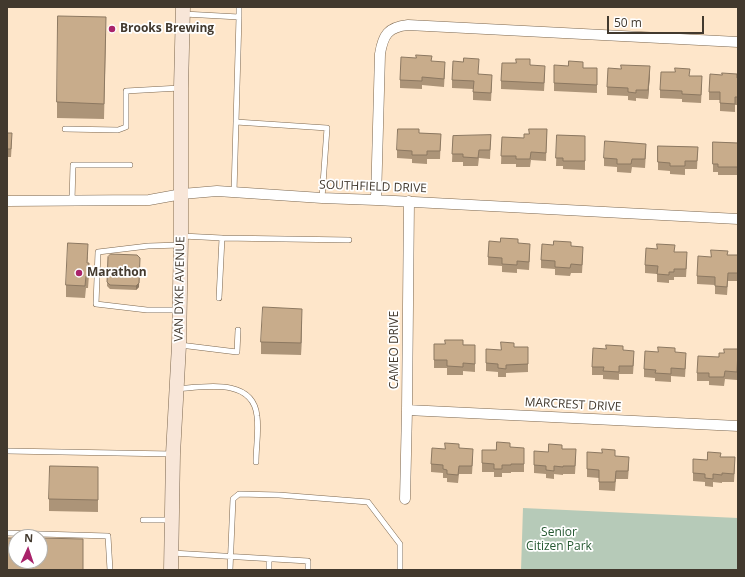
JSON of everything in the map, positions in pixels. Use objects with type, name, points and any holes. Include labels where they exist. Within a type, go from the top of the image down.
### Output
[{"type":"main road","name":"VAN DYKE AVENUE","points":[[170,570],[173,454],[179,345],[183,10]]},
{"type":"street","points":[[376,200],[380,54],[383,40],[389,31],[408,25],[738,42]]},
{"type":"street","name":"SOUTHFIELD DRIVE","points":[[7,201],[149,200],[182,194],[217,191],[322,198],[738,218]]},
{"type":"street","name":"CAMEO DRIVE","points":[[405,499],[409,201]]},
{"type":"street","name":"MARCREST DRIVE","points":[[407,410],[738,426]]},
{"type":"lane","points":[[234,192],[239,7]]},
{"type":"lane","points":[[183,10],[239,16]]},
{"type":"lane","points":[[65,129],[118,130],[126,127],[126,91],[181,88]]},
{"type":"lane","points":[[236,122],[327,128],[322,198]]},
{"type":"lane","points":[[72,201],[73,165],[130,166]]},
{"type":"lane","points":[[219,298],[222,238]]},
{"type":"lane","points":[[179,310],[146,310],[96,304],[98,252],[148,246],[181,240],[222,238],[349,240]]},
{"type":"lane","points":[[179,345],[237,352],[238,330]]},
{"type":"lane","points":[[176,389],[224,386],[234,388],[250,398],[255,406],[257,416],[256,462]]},
{"type":"lane","points":[[7,451],[173,454]]},
{"type":"lane","points":[[230,570],[233,499],[239,494],[280,495],[368,502],[400,544],[400,570]]},
{"type":"lane","points":[[143,520],[172,520]]},
{"type":"lane","points":[[7,533],[108,536],[110,570]]},
{"type":"lane","points":[[171,553],[308,561],[308,570]]},
{"type":"lane","points":[[269,559],[269,570]]},
{"type":"green space","name":"Senior Citizen Park","points":[[523,508],[738,518],[738,570],[521,570]]},
{"type":"building","points":[[58,16],[106,17],[104,104],[57,102]]},
{"type":"building","points":[[416,55],[432,56],[431,61],[445,62],[444,79],[422,77],[422,81],[400,80],[401,57],[416,58]]},
{"type":"building","points":[[464,58],[479,59],[478,74],[492,75],[491,93],[473,92],[474,81],[452,80],[453,61],[463,62]]},
{"type":"building","points":[[516,59],[530,59],[530,65],[545,66],[544,83],[501,81],[502,63],[516,63]]},
{"type":"building","points":[[569,61],[583,62],[583,68],[597,68],[597,85],[554,83],[554,65],[568,66]]},
{"type":"building","points":[[621,65],[650,66],[648,90],[636,90],[636,93],[628,92],[628,88],[607,87],[608,68],[621,69]]},
{"type":"building","points":[[675,68],[690,69],[689,76],[702,76],[701,95],[682,94],[682,91],[660,90],[661,72],[675,72]]},
{"type":"building","points":[[722,73],[737,74],[738,97],[735,97],[735,104],[720,103],[720,92],[709,92],[710,74],[722,75]]},
{"type":"building","points":[[398,129],[419,129],[419,133],[441,134],[440,151],[427,151],[427,155],[412,155],[412,151],[397,150]]},
{"type":"building","points":[[529,129],[547,129],[546,153],[531,152],[530,159],[516,159],[516,156],[501,156],[502,137],[524,138],[524,134],[529,134]]},
{"type":"building","points":[[7,133],[12,133],[11,149],[7,149]]},
{"type":"building","points":[[491,135],[490,150],[479,150],[478,158],[463,157],[463,154],[452,154],[453,136]]},
{"type":"building","points":[[557,135],[585,136],[585,161],[563,161],[563,158],[556,158]]},
{"type":"building","points":[[605,141],[646,144],[645,159],[632,159],[631,164],[617,164],[617,159],[604,158]]},
{"type":"building","points":[[713,142],[738,143],[738,167],[718,167],[718,164],[713,164]]},
{"type":"building","points":[[658,146],[698,147],[697,161],[685,161],[685,166],[670,166],[670,163],[658,162]]},
{"type":"building","points":[[501,238],[518,239],[518,243],[530,244],[529,262],[517,261],[517,265],[502,264],[502,258],[488,257],[489,241],[500,242]]},
{"type":"building","points":[[554,241],[571,242],[571,246],[583,247],[582,265],[571,264],[570,268],[555,267],[555,261],[541,260],[542,244],[553,245]]},
{"type":"building","points":[[68,243],[88,244],[87,263],[89,263],[88,276],[86,276],[85,286],[66,285]]},
{"type":"building","points":[[657,244],[675,245],[674,252],[687,252],[686,269],[674,269],[674,272],[669,272],[669,275],[657,274],[658,266],[645,265],[646,248],[657,249]]},
{"type":"building","points":[[711,250],[728,251],[727,255],[738,255],[738,273],[728,273],[727,287],[715,286],[715,277],[697,276],[698,256],[711,257]]},
{"type":"building","points":[[111,254],[137,255],[140,258],[139,283],[136,286],[110,285],[107,282],[108,257]]},
{"type":"building","points":[[263,307],[302,309],[301,343],[261,342]]},
{"type":"building","points":[[445,340],[463,340],[463,345],[475,345],[475,364],[463,363],[463,367],[447,366],[447,360],[434,360],[434,344],[445,344]]},
{"type":"building","points":[[501,342],[514,343],[514,347],[528,347],[528,364],[506,365],[506,369],[498,368],[498,364],[486,363],[486,349],[501,350]]},
{"type":"building","points":[[606,345],[623,346],[623,350],[634,351],[633,366],[619,366],[619,372],[603,371],[604,367],[592,367],[593,348],[606,349]]},
{"type":"building","points":[[658,347],[675,348],[675,352],[686,353],[685,369],[671,368],[671,374],[655,373],[656,370],[644,369],[645,351],[658,352]]},
{"type":"building","points":[[724,349],[738,349],[737,372],[725,371],[724,377],[709,377],[709,373],[697,373],[698,356],[719,357],[719,353],[724,353]]},
{"type":"building","points":[[497,442],[510,443],[510,447],[524,448],[524,464],[502,465],[502,469],[494,469],[494,464],[482,463],[482,450],[496,450]]},
{"type":"building","points":[[445,443],[459,444],[459,448],[473,449],[472,466],[459,466],[458,475],[447,474],[447,470],[443,469],[443,465],[431,464],[432,448],[445,449]]},
{"type":"building","points":[[549,444],[562,445],[562,449],[576,449],[575,466],[554,466],[554,471],[546,470],[546,466],[534,465],[534,451],[548,452]]},
{"type":"building","points":[[602,449],[615,450],[615,456],[629,457],[628,471],[616,471],[615,482],[599,482],[599,470],[587,469],[587,452],[602,453]]},
{"type":"building","points":[[708,452],[721,453],[720,457],[735,457],[734,474],[713,474],[713,479],[705,478],[705,474],[693,473],[693,459],[707,460]]},
{"type":"building","points":[[50,466],[98,467],[98,500],[49,499]]},
{"type":"building","points":[[7,538],[8,569],[48,569],[48,538],[83,539],[83,570],[7,570]]},
{"type":"place","name":"Brooks Brewing","points":[[112,29]]},
{"type":"place","name":"Marathon","points":[[79,273]]}]
